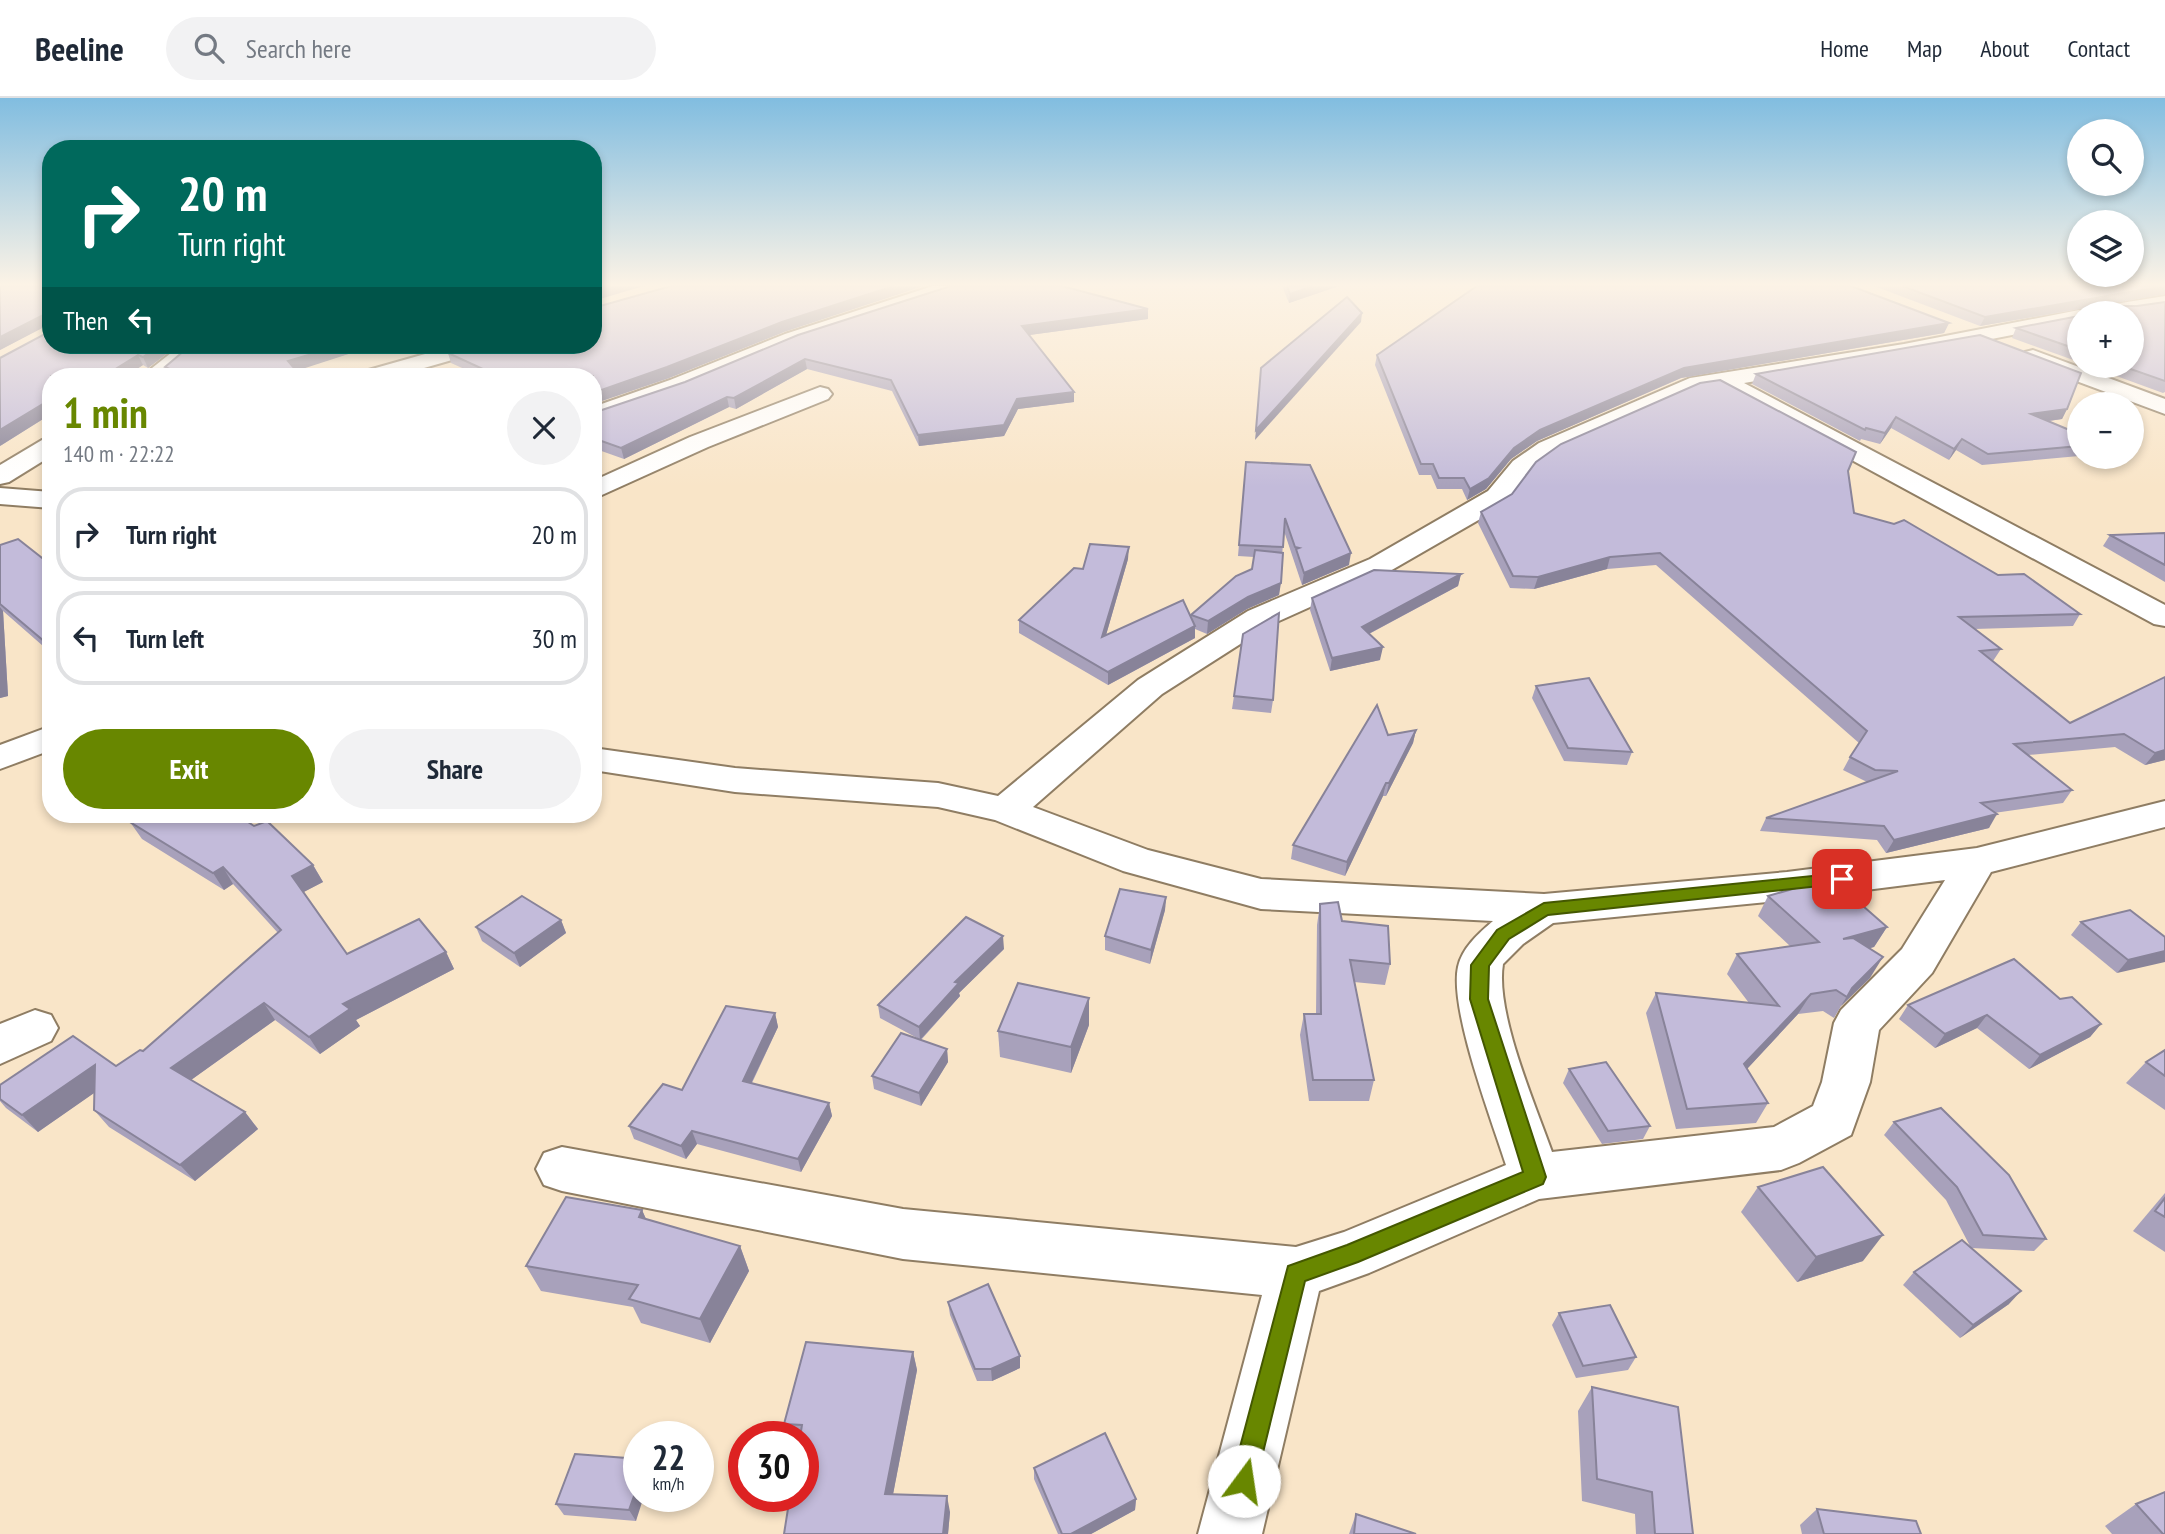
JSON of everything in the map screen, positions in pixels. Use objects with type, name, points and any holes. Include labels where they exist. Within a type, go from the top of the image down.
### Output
[{"type":"street","points":[[602,412],[678,386],[756,353]]},
{"type":"street","points":[[1005,810],[1150,687],[1259,618],[1380,565],[1497,497],[1521,466],[1548,448],[1690,384],[1885,353]]},
{"type":"street","points":[[2019,353],[2165,407]]},
{"type":"street","points":[[163,368],[182,354]]},
{"type":"street","points":[[400,368],[448,354]]},
{"type":"street","points":[[1719,379],[2165,617]]},
{"type":"street","points":[[602,487],[699,442],[820,394]]},
{"type":"street","points":[[0,476],[42,450]]},
{"type":"street","points":[[0,494],[42,479]]},
{"type":"street","points":[[0,494],[42,499]]},
{"type":"street","points":[[0,758],[42,741]]},
{"type":"street","points":[[602,760],[735,780],[938,795],[1005,810],[1137,861],[1261,894],[1544,909],[1787,886],[1977,862],[2165,814]]},
{"type":"street","points":[[562,1168],[904,1234],[1296,1273],[1350,1255],[1535,1177],[1782,1149],[1833,1119],[1846,1082],[1857,1023],[1917,961],[1977,862]]},
{"type":"street","points":[[1535,1177],[1479,999],[1480,965],[1503,935],[1544,909]]},
{"type":"street","points":[[1230,1534],[1296,1273]]},
{"type":"building","points":[[9,353],[147,354],[143,357],[138,355],[117,368],[42,368],[42,404],[0,430],[0,358]]},
{"type":"building","points":[[703,353],[602,390],[602,368],[481,368],[450,354]]},
{"type":"building","points":[[755,353],[1043,353],[1074,392],[1017,399],[1004,425],[918,435],[891,380],[805,359],[734,398],[727,397],[621,448],[602,441],[602,410],[685,382]]},
{"type":"building","points":[[1279,353],[1326,353],[1256,430],[1261,368]]},
{"type":"building","points":[[1772,353],[1684,368],[1540,430],[1514,448],[1489,478],[1470,489],[1464,478],[1439,478],[1433,464],[1421,464],[1377,355]]},
{"type":"building","points":[[1877,353],[2028,353],[2067,368],[2067,378],[2079,378],[2074,392],[2067,392],[2067,409],[2031,414],[2067,429],[2067,447],[1988,454],[1962,439],[1954,449],[1896,417],[1885,433],[1866,428],[1865,430],[1756,374]]},
{"type":"building","points":[[2144,353],[2165,353],[2165,381],[2144,374]]},
{"type":"building","points":[[180,354],[312,354],[288,361],[294,368],[165,367]]},
{"type":"building","points":[[1720,380],[1856,452],[1848,471],[1854,513],[1894,524],[1904,520],[1998,575],[2024,574],[2080,614],[1959,617],[2001,649],[1980,651],[2070,723],[2165,677],[2165,750],[2155,753],[2124,734],[2014,744],[2072,790],[1981,803],[1997,814],[1894,840],[1884,826],[1766,818],[1898,771],[1875,770],[1850,757],[1867,731],[1660,553],[1610,557],[1538,577],[1513,576],[1481,512],[1512,494],[1536,462],[1561,444],[1700,383]]},
{"type":"building","points":[[1246,462],[1310,465],[1351,553],[1304,573],[1296,549],[1299,548],[1295,547],[1285,518],[1283,547],[1239,545]]},
{"type":"building","points":[[2165,533],[2165,565],[2110,535]]},
{"type":"building","points":[[18,539],[42,558],[42,639],[0,604],[0,545]]},
{"type":"building","points":[[1090,544],[1129,547],[1102,637],[1183,600],[1195,626],[1108,672],[1019,620],[1074,568],[1083,569]]},
{"type":"building","points":[[1255,550],[1283,553],[1281,583],[1248,597],[1208,621],[1191,615],[1236,576],[1252,569]]},
{"type":"building","points":[[1374,570],[1461,574],[1362,627],[1383,647],[1332,658],[1312,598]]},
{"type":"building","points":[[1279,613],[1273,700],[1234,696],[1243,634]]},
{"type":"building","points":[[1589,678],[1632,752],[1568,748],[1536,686]]},
{"type":"building","points":[[1377,705],[1388,735],[1416,730],[1347,862],[1293,845]]},
{"type":"building","points":[[132,823],[250,823],[254,826],[269,823],[313,865],[292,876],[347,954],[419,919],[446,952],[343,1004],[350,1009],[309,1037],[264,1003],[171,1068],[245,1112],[180,1165],[94,1110],[95,1065],[22,1115],[0,1099],[0,1085],[73,1036],[116,1066],[140,1050],[143,1051],[281,930],[223,867],[213,873]]},
{"type":"building","points":[[1831,878],[1887,927],[1843,939],[1853,938],[1883,957],[1852,988],[1847,997],[1836,990],[1811,994],[1744,1064],[1768,1103],[1687,1109],[1656,993],[1779,1006],[1737,954],[1819,942],[1768,896]]},
{"type":"building","points":[[1120,889],[1166,897],[1151,950],[1105,936]]},
{"type":"building","points":[[522,896],[561,920],[514,953],[476,927]]},
{"type":"building","points":[[1338,902],[1342,921],[1388,926],[1390,964],[1350,960],[1374,1080],[1313,1080],[1304,1014],[1321,1014],[1320,904]]},
{"type":"building","points":[[2130,910],[2165,937],[2165,951],[2128,960],[2081,922]]},
{"type":"building","points":[[966,917],[1003,936],[955,982],[959,983],[919,1027],[878,1005]]},
{"type":"building","points":[[2014,959],[2060,999],[2072,997],[2101,1024],[2040,1055],[1987,1015],[1945,1034],[1908,1005]]},
{"type":"building","points":[[1018,983],[1089,998],[1071,1047],[998,1031]]},
{"type":"building","points":[[726,1006],[775,1013],[743,1081],[829,1103],[798,1159],[692,1131],[681,1146],[629,1126],[663,1084],[682,1090]]},
{"type":"building","points":[[901,1033],[947,1049],[919,1093],[872,1076]]},
{"type":"building","points":[[2165,1050],[2165,1076],[2146,1062]]},
{"type":"building","points":[[1606,1062],[1650,1126],[1608,1131],[1569,1069]]},
{"type":"building","points":[[1941,1108],[2009,1175],[2046,1239],[1983,1235],[1957,1187],[1894,1122]]},
{"type":"building","points":[[1823,1167],[1883,1235],[1816,1257],[1758,1187]]},
{"type":"building","points":[[566,1197],[642,1210],[639,1217],[740,1246],[700,1319],[629,1299],[638,1285],[526,1266]]},
{"type":"building","points":[[2165,1198],[2165,1217],[2155,1211]]},
{"type":"building","points":[[1962,1240],[2021,1291],[1973,1325],[1914,1272]]},
{"type":"building","points":[[988,1284],[1020,1356],[991,1369],[975,1369],[948,1302]]},
{"type":"building","points":[[1610,1305],[1636,1357],[1583,1366],[1559,1313]]},
{"type":"building","points":[[806,1342],[913,1352],[885,1494],[947,1496],[943,1534],[784,1534],[787,1512],[819,1512],[819,1421],[785,1421]]},
{"type":"building","points":[[1592,1387],[1678,1407],[1693,1534],[1655,1534],[1652,1492],[1597,1479]]},
{"type":"building","points":[[1105,1433],[1136,1499],[1071,1534],[1062,1534],[1034,1468]]},
{"type":"building","points":[[575,1454],[623,1458],[623,1510],[556,1504]]},
{"type":"building","points":[[2165,1492],[2165,1534],[2163,1534],[2136,1504]]},
{"type":"building","points":[[1817,1509],[1916,1521],[1921,1534],[1824,1534]]},
{"type":"building","points":[[1356,1514],[1416,1534],[1354,1534]]},
{"type":"route","points":[[1244,1481],[1296,1273],[1350,1255],[1535,1177],[1479,999],[1480,965],[1503,935],[1544,909],[1842,879]]}]
